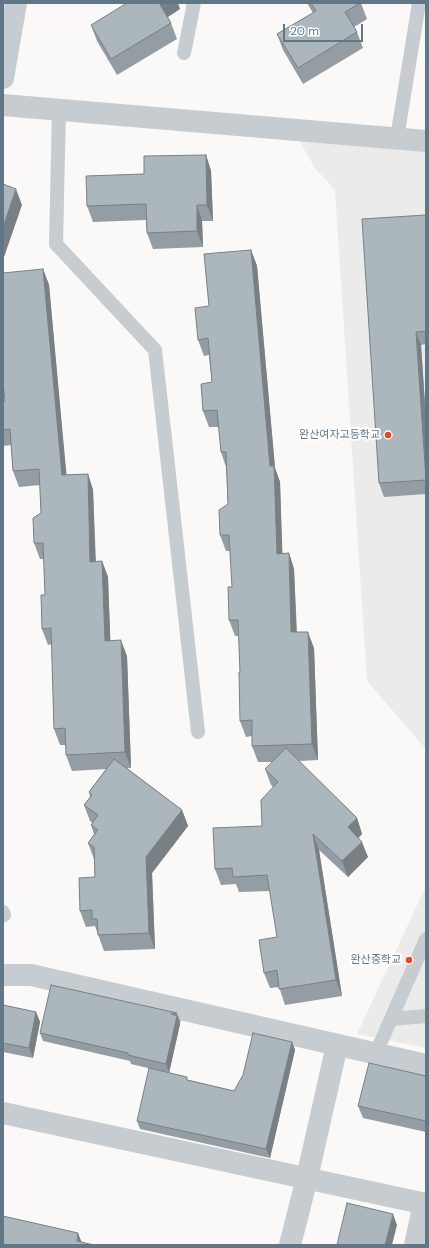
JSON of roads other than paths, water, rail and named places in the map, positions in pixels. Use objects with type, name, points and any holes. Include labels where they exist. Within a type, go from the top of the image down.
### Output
[{"type":"street","points":[[3,78],[16,3]]},
{"type":"street","points":[[3,105],[426,141]]},
{"type":"street","points":[[3,975],[31,974],[426,1065]]},
{"type":"street","points":[[290,1245],[307,1178],[337,1045]]},
{"type":"street","points":[[3,1113],[425,1203],[415,1245]]},
{"type":"lane","points":[[184,53],[194,3]]},
{"type":"lane","points":[[397,138],[419,3]]},
{"type":"lane","points":[[58,110],[56,244],[155,350],[198,732]]},
{"type":"lane","points":[[376,1053],[426,939]]},
{"type":"lane","points":[[391,1019],[426,1016]]},
{"type":"place","name":"완산여자고등학교","points":[[388,435]]},
{"type":"place","name":"완산중학교","points":[[409,960]]}]
